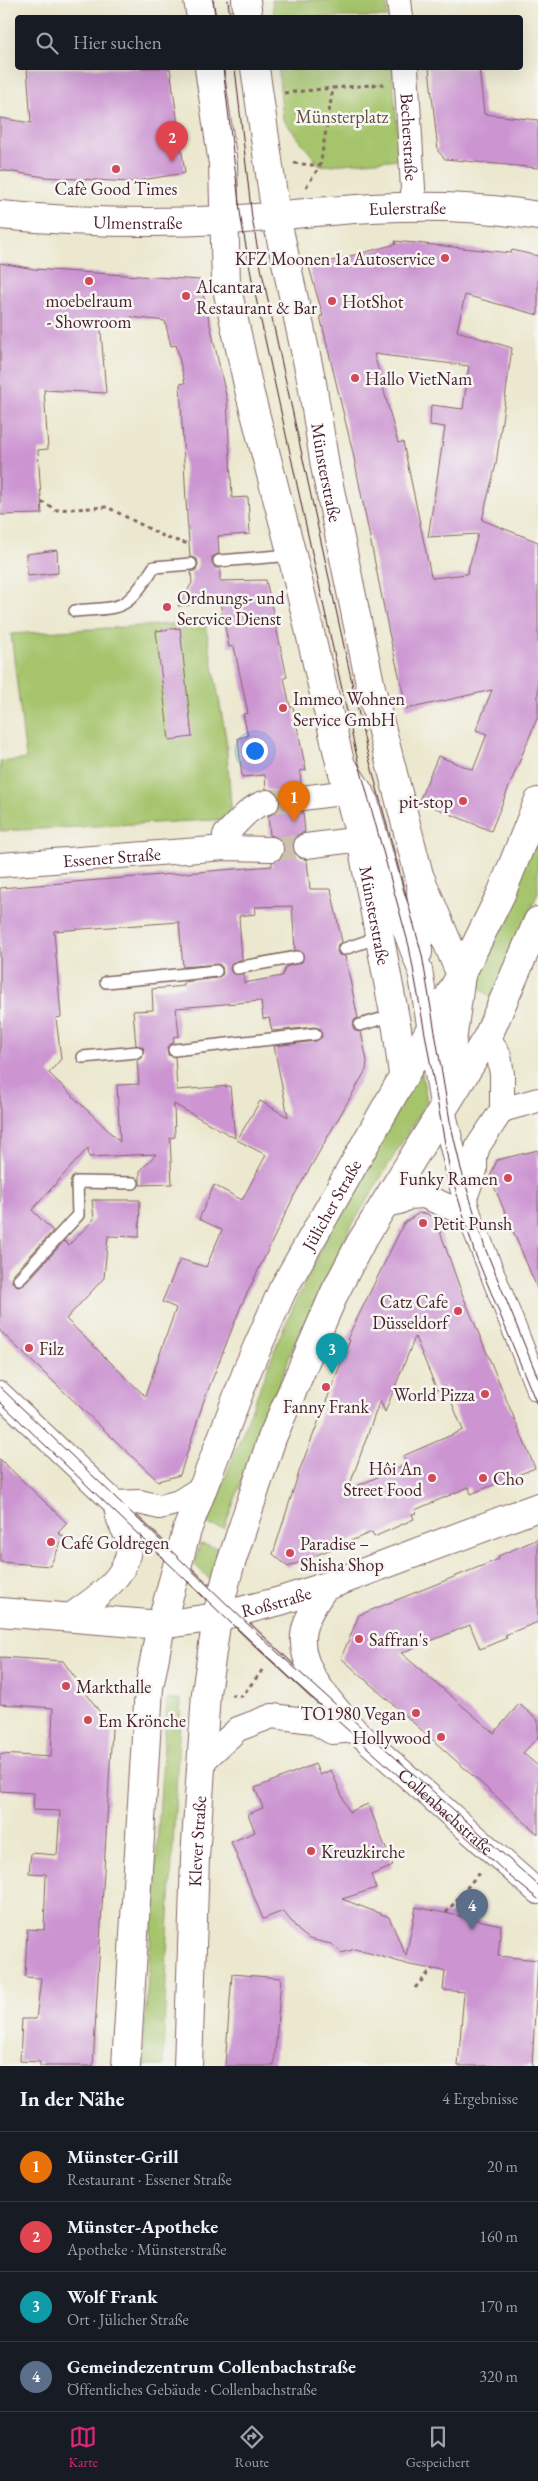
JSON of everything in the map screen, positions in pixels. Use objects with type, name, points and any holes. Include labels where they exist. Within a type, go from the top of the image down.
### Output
[{"type":"main road","points":[[198,0],[200,15]]},
{"type":"main road","points":[[246,0],[248,15]]},
{"type":"main road","name":"Münsterstraße","points":[[208,70],[223,164],[226,284],[250,394],[292,555],[339,758],[361,840],[395,1015],[403,1074]]},
{"type":"main road","name":"Münsterstraße","points":[[255,70],[276,216],[308,365],[325,466],[371,688],[419,875],[461,975],[443,1110]]},
{"type":"main road","name":"Eulerstraße","points":[[276,216],[414,206],[497,208],[538,216]]},
{"type":"main road","name":"Ulmenstraße","points":[[0,215],[74,222],[224,220],[276,216]]},
{"type":"main road","name":"Jülicher Straße","points":[[162,1625],[177,1562],[203,1487],[249,1366],[282,1291],[403,1074],[461,975],[501,894],[538,802]]},
{"type":"main road","points":[[223,1612],[229,1569],[272,1438],[335,1292],[361,1242],[488,1036],[538,921]]},
{"type":"main road","name":"Roßstraße","points":[[0,1612],[162,1625],[327,1586],[538,1507]]},
{"type":"main road","name":"Klever Straße","points":[[188,2066],[201,1763],[206,1693],[223,1612]]},
{"type":"main road","points":[[126,2066],[150,1688],[162,1625]]},
{"type":"street","points":[[399,0],[401,15]]},
{"type":"street","name":"Becherstraße","points":[[407,74],[414,206]]},
{"type":"street","name":"Münsterstraße","points":[[339,758],[365,798],[393,899],[420,970]]},
{"type":"street","points":[[302,798],[349,792]]},
{"type":"street","points":[[225,848],[225,835],[248,811],[259,804],[267,802]]},
{"type":"street","points":[[306,846],[361,840]]},
{"type":"street","name":"Essener Straße","points":[[0,865],[225,848],[271,849]]},
{"type":"street","name":"Münsterstraße","points":[[419,875],[420,970],[443,1110],[467,1205],[538,1389]]},
{"type":"street","points":[[384,1204],[399,1202],[409,1197],[424,1196],[452,1208],[467,1205],[478,1146],[502,1110],[502,1074],[498,1056],[488,1036]]},
{"type":"street","points":[[502,1110],[538,1100]]},
{"type":"street","points":[[0,1394],[115,1503],[120,1523],[127,1533],[129,1547],[125,1563],[107,1588],[67,1618]]},
{"type":"street","points":[[115,1503],[139,1502],[160,1507],[179,1502],[203,1487]]},
{"type":"street","name":"Collenbachstraße","points":[[327,1586],[305,1623],[302,1641],[303,1654],[330,1700],[355,1730],[538,1892]]},
{"type":"street","points":[[201,1763],[238,1729],[272,1716],[313,1721],[332,1732],[355,1730]]},
{"type":"lane","points":[[219,561],[292,555]]},
{"type":"lane","points":[[75,611],[120,607],[134,596],[154,567],[191,564]]},
{"type":"lane","points":[[344,949],[380,937]]},
{"type":"lane","points":[[238,968],[297,957]]},
{"type":"lane","points":[[106,982],[216,971]]},
{"type":"lane","points":[[360,1024],[395,1015]]},
{"type":"lane","points":[[174,1050],[315,1034]]},
{"type":"lane","points":[[83,1057],[136,1052]]},
{"type":"lane","points":[[19,1279],[78,1215],[77,1182],[132,1183]]},
{"type":"lane","points":[[115,1503],[177,1562],[223,1612],[355,1730]]},
{"type":"path","points":[[259,95],[333,88],[407,74]]},
{"type":"path","points":[[308,213],[306,187],[320,166],[333,88]]},
{"type":"path","points":[[41,504],[45,503],[54,510],[107,507],[167,538],[189,544]]},
{"type":"path","points":[[228,1695],[242,1696],[268,1664]]},
{"type":"path","points":[[446,1913],[493,1854]]},
{"type":"path","points":[[415,1988],[432,1969]]},
{"type":"green space","points":[[272,0],[386,0],[388,15],[274,15]]},
{"type":"green space","name":"Münsterplatz","points":[[278,70],[392,70],[400,159],[320,166],[283,119]]},
{"type":"green space","points":[[205,622],[226,738],[232,819],[0,831],[0,762],[26,759],[11,634]]},
{"type":"green space","points":[[538,823],[538,893],[491,998],[472,980]]},
{"type":"green space","points":[[421,1069],[427,1101],[352,1225],[295,1342],[224,1528],[207,1525],[280,1336],[335,1219]]},
{"type":"green space","points":[[200,1544],[218,1548],[211,1581],[195,1565]]},
{"type":"green space","points":[[167,1699],[181,1700],[167,1953],[163,2066],[142,2066]]},
{"type":"building","points":[[27,70],[170,70],[185,173],[129,182],[45,177],[0,170],[0,118],[31,123]]},
{"type":"building","points":[[429,70],[479,70],[484,114],[538,120],[538,168],[445,159],[438,151]]},
{"type":"building","points":[[395,241],[511,253],[512,250],[538,256],[538,315],[465,295],[457,331],[512,348],[496,464],[482,520],[538,542],[538,716],[491,831],[419,801],[438,756],[473,770],[487,734],[476,730],[492,690],[407,709],[389,633],[353,453],[320,316],[323,316],[309,267],[396,244]],"holes":[[[374,354],[469,366],[463,409],[431,405],[430,425],[445,427],[428,537],[478,534],[467,574],[433,578],[431,576],[403,442],[398,443]]]},
{"type":"building","points":[[0,263],[34,269],[200,280],[227,400],[232,498],[248,497],[250,534],[218,536],[219,554],[212,557],[212,562],[215,568],[220,568],[220,581],[266,580],[287,677],[284,678],[290,707],[293,707],[306,770],[300,771],[301,784],[294,787],[289,793],[288,800],[291,807],[303,812],[305,832],[297,835],[293,841],[292,848],[300,858],[307,860],[310,889],[331,889],[342,942],[338,944],[337,951],[339,955],[345,956],[358,1018],[354,1020],[353,1027],[355,1031],[361,1032],[367,1061],[366,1070],[294,1196],[241,1306],[203,1403],[180,1475],[158,1481],[0,1331],[0,888],[272,866],[272,862],[282,857],[285,850],[279,838],[270,835],[268,816],[277,811],[280,798],[276,792],[266,789],[265,775],[242,777],[238,738],[248,736],[243,714],[248,713],[234,646],[229,647],[220,603],[178,606],[192,583],[191,572],[196,570],[198,564],[197,559],[190,557],[180,384],[185,383],[176,345],[171,346],[165,321],[131,317],[126,322],[100,320],[106,393],[44,390],[48,449],[38,450],[42,514],[0,515]],"holes":[[[292,906],[295,950],[303,953],[302,962],[286,967],[282,976],[244,983],[244,974],[232,973],[230,969],[232,963],[242,959],[239,916],[256,914],[255,907]],[[179,922],[183,967],[219,964],[222,967],[223,974],[217,978],[184,982],[184,986],[152,989],[153,1010],[133,1011],[136,1045],[143,1047],[144,1052],[142,1058],[137,1060],[139,1084],[117,1085],[120,1142],[49,1073],[61,1059],[56,1018],[61,1017],[54,931]],[[261,1001],[263,1019],[269,1018],[272,1031],[315,1027],[321,1029],[322,1037],[316,1041],[274,1046],[288,1117],[260,1101],[237,1140],[266,1155],[242,1200],[214,1185],[199,1219],[222,1230],[206,1267],[180,1259],[162,1302],[176,1308],[145,1396],[66,1319],[104,1278],[108,1236],[139,1237],[140,1200],[92,1200],[94,1219],[69,1245],[64,1241],[25,1284],[18,1286],[12,1282],[13,1274],[53,1231],[32,1210],[88,1148],[89,1157],[156,1154],[140,1171],[140,1185],[172,1184],[170,1138],[175,1137],[174,1104],[235,1138],[230,1086],[177,1090],[175,1057],[168,1055],[167,1047],[174,1042],[173,1037],[179,1036],[176,1008]]]},
{"type":"building","points":[[57,550],[58,573],[27,576],[26,554]]},
{"type":"building","points":[[180,628],[192,737],[169,740],[156,631]]},
{"type":"building","points":[[538,1150],[538,1290],[490,1177],[497,1160]]},
{"type":"building","points":[[419,1213],[428,1214],[437,1223],[461,1291],[535,1468],[471,1494],[469,1487],[415,1510],[416,1513],[412,1514],[414,1519],[374,1537],[372,1532],[288,1567],[273,1554],[300,1469],[350,1340],[347,1339],[404,1223]],"holes":[[[415,1337],[437,1390],[445,1386],[463,1430],[403,1456],[407,1464],[348,1490],[380,1400],[385,1412]]]},
{"type":"building","points":[[0,1459],[67,1523],[58,1533],[64,1537],[50,1566],[0,1562]]},
{"type":"building","points":[[538,1539],[538,1622],[505,1635],[507,1638],[480,1649],[470,1625],[401,1653],[494,1733],[519,1704],[538,1720],[538,1737],[523,1753],[538,1766],[538,1834],[341,1658],[359,1615],[499,1559],[498,1556]]},
{"type":"building","points":[[0,1657],[63,1661],[112,1729],[93,2066],[40,2066],[40,2062],[20,2061],[22,2019],[36,2019],[41,1978],[25,1977],[27,1929],[44,1930],[46,1874],[29,1873],[31,1853],[57,1855],[60,1811],[33,1810],[34,1793],[0,1791],[0,1754],[51,1757],[53,1708],[0,1704]]},
{"type":"building","points":[[315,1764],[320,1775],[331,1770],[349,1812],[368,1804],[393,1866],[371,1875],[376,1888],[342,1899],[389,1917],[406,1956],[416,1907],[501,1925],[498,1956],[538,1960],[532,2066],[458,2066],[464,1992],[443,1990],[445,1971],[410,1965],[355,1949],[342,1953],[331,1944],[309,1939],[299,1931],[283,1911],[263,1919],[231,1842],[255,1832],[248,1814],[263,1808],[255,1788]]},
{"type":"building","points":[[232,1974],[281,1978],[274,2066],[225,2066]]},
{"type":"tunnel","points":[[267,802],[302,798]]},
{"type":"tunnel","points":[[271,849],[306,846]]},
{"type":"tram line","points":[[213,0],[216,15]]},
{"type":"tram line","points":[[228,0],[230,15]]},
{"type":"tram line","points":[[223,70],[241,219],[252,280],[356,753],[409,946],[450,1171],[474,1251],[538,1407]]},
{"type":"tram line","points":[[235,70],[252,218],[261,268],[367,751],[422,955],[450,1121],[461,1169],[485,1248],[538,1378]]},
{"type":"tram line","points":[[0,1387],[277,1652],[538,1885]]},
{"type":"tram line","points":[[0,1402],[257,1648],[513,1879],[538,1899]]},
{"type":"place","name":"Münster-Apotheke","points":[[172,162]]},
{"type":"place","name":"Cafè Good Times","points":[[116,169]]},
{"type":"place","name":"KFZ Moonen 1a Autoservice","points":[[445,258]]},
{"type":"place","name":"moebelraum - Showroom","points":[[89,281]]},
{"type":"place","name":"Alcantara Restaurant & Bar","points":[[186,296]]},
{"type":"place","name":"HotShot","points":[[332,301]]},
{"type":"place","name":"Hallo VietNam","points":[[355,378]]},
{"type":"place","name":"Ordnungs- und Sercvice Dienst","points":[[167,607]]},
{"type":"place","name":"Immeo Wohnen Service GmbH","points":[[283,708]]},
{"type":"place","name":"pit-stop","points":[[463,801]]},
{"type":"place","name":"Münster-Grill","points":[[294,822]]},
{"type":"place","name":"Funky Ramen","points":[[508,1178]]},
{"type":"place","name":"Petit Punsh","points":[[423,1223]]},
{"type":"place","name":"Catz Cafe Düsseldorf","points":[[458,1311]]},
{"type":"place","name":"Filz","points":[[29,1348]]},
{"type":"place","name":"Wolf Frank","points":[[332,1374]]},
{"type":"place","name":"Fanny Frank","points":[[326,1387]]},
{"type":"place","name":"World Pizza","points":[[485,1394]]},
{"type":"place","name":"Hôi An Street Food","points":[[432,1478]]},
{"type":"place","name":"Cho","points":[[483,1478]]},
{"type":"place","name":"Café Goldregen","points":[[51,1542]]},
{"type":"place","name":"Paradise – Shisha Shop","points":[[290,1553]]},
{"type":"place","name":"Saffran's","points":[[359,1639]]},
{"type":"place","name":"Markthalle","points":[[66,1686]]},
{"type":"place","name":"TO1980 Vegan","points":[[416,1713]]},
{"type":"place","name":"Em Krönche","points":[[88,1720]]},
{"type":"place","name":"Hollywood","points":[[441,1737]]},
{"type":"place","name":"Kreuzkirche","points":[[311,1851]]},
{"type":"place","name":"Gemeindezentrum Collenbachstraße","points":[[472,1930]]}]
